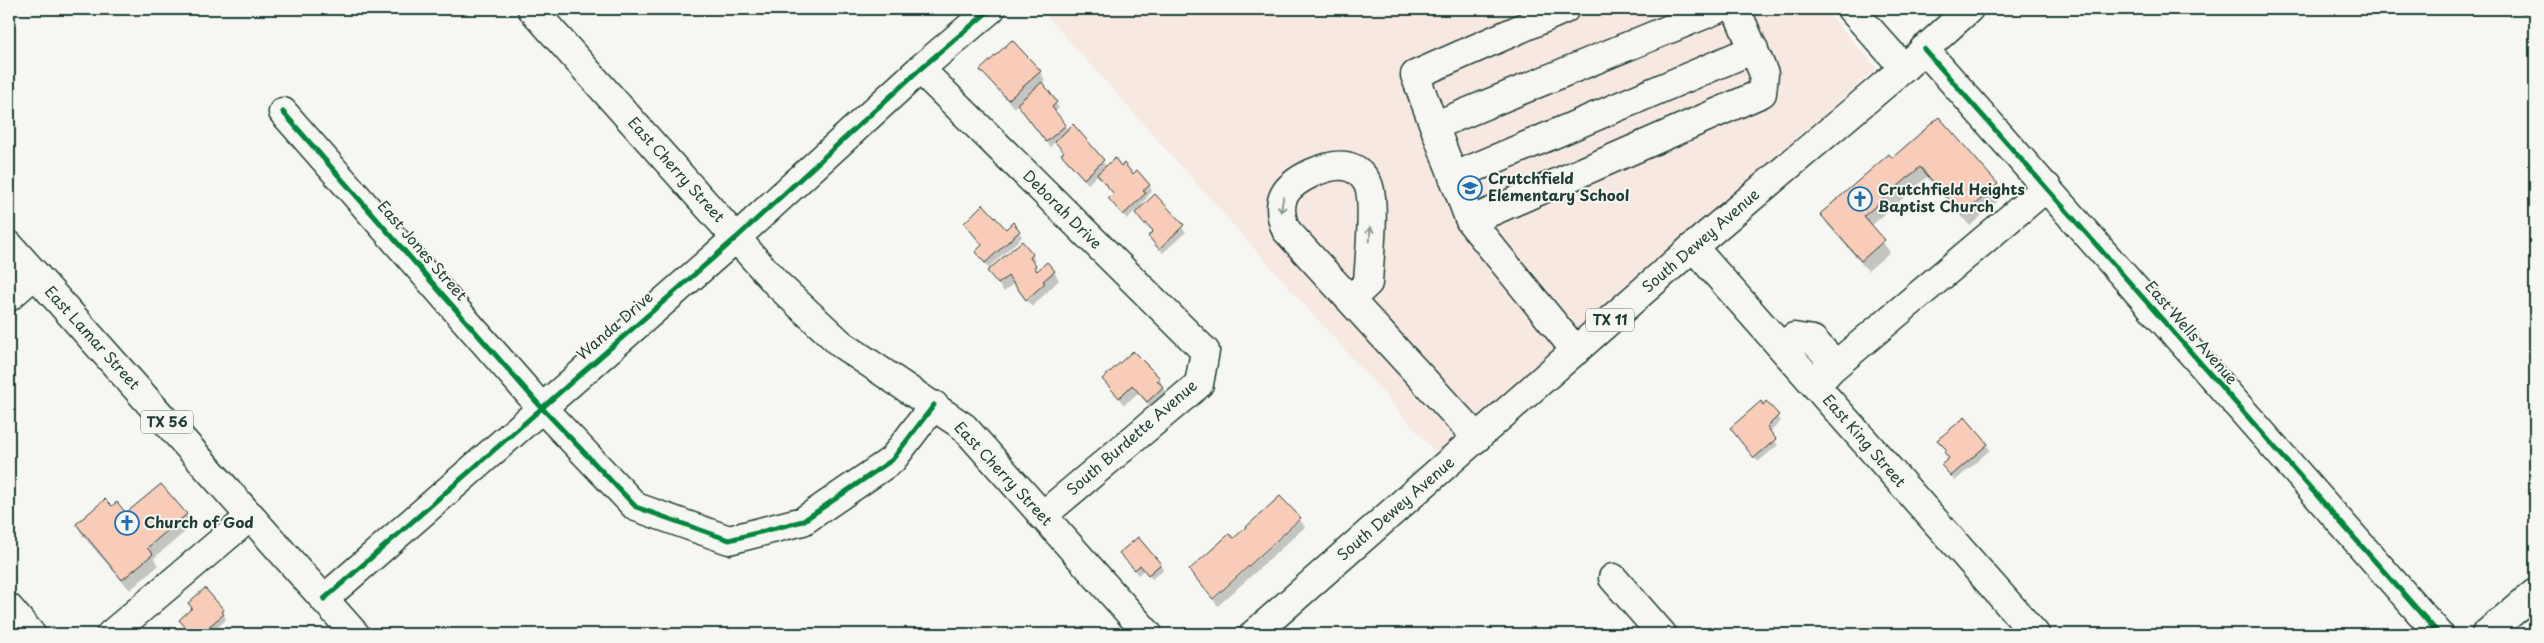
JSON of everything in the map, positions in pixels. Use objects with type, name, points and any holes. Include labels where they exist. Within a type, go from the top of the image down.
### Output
[{"type":"street","name":"East Cherry Street","points":[[532,9],[777,284],[841,344],[964,427],[1148,634]]},
{"type":"street","name":"Wanda Drive","points":[[324,599],[736,238],[920,69],[991,9]]},
{"type":"street","points":[[1565,9],[1415,75],[1470,220],[1576,351]]},
{"type":"street","points":[[1434,126],[1718,9]]},
{"type":"street","points":[[1470,220],[1762,93],[1764,74],[1736,9]]},
{"type":"street","points":[[1851,9],[1904,68]]},
{"type":"street","name":"South Dewey Avenue","points":[[1254,634],[1693,247],[1904,68],[1969,9]]},
{"type":"street","points":[[1453,176],[1754,49]]},
{"type":"street","name":"East Wells Avenue","points":[[1924,49],[2439,634]]},
{"type":"street","name":"Deborah Drive","points":[[920,69],[1204,351]]},
{"type":"street","name":"East Jones Street","points":[[283,112],[541,407],[636,507],[729,540],[802,521],[892,460],[934,405]]},
{"type":"street","points":[[1823,378],[2046,188]]},
{"type":"street","name":"East Lamar Street","points":[[9,245],[355,634]]},
{"type":"street","name":"East King Street","points":[[1693,247],[1782,347],[1823,378],[2035,634]]},
{"type":"street","points":[[9,297],[35,274]]},
{"type":"street","points":[[1360,291],[1477,438]]},
{"type":"street","name":"South Burdette Avenue","points":[[1042,516],[1199,384],[1204,351]]},
{"type":"street","points":[[111,634],[251,516]]},
{"type":"street","points":[[1613,578],[1662,634]]},
{"type":"street","points":[[2486,634],[2535,593]]},
{"type":"street","points":[[9,608],[31,634]]},
{"type":"shaded area","name":"Crutchfield Elementary School","points":[[1041,9],[1824,9],[1877,68],[1437,454]]},
{"type":"building","points":[[1012,40],[1041,71],[1008,100],[980,70]]},
{"type":"building","points":[[1042,82],[1057,102],[1052,107],[1066,125],[1046,142],[1017,104]]},
{"type":"building","name":"Crutchfield Heights Baptist Church","points":[[1939,117],[1998,184],[1963,215],[1920,167],[1864,216],[1885,240],[1861,261],[1820,214],[1889,154],[1892,158]]},
{"type":"building","points":[[1073,124],[1104,160],[1084,179],[1061,154],[1064,152],[1055,142]]},
{"type":"building","points":[[1115,158],[1121,166],[1124,163],[1133,174],[1137,170],[1150,185],[1143,191],[1146,193],[1123,215],[1108,198],[1113,193],[1097,174]]},
{"type":"building","points":[[1155,194],[1184,225],[1159,249],[1148,236],[1153,231],[1135,213]]},
{"type":"building","points":[[983,204],[1006,229],[1013,222],[1020,231],[985,263],[975,252],[982,245],[964,223]]},
{"type":"building","points":[[1022,241],[1033,254],[1030,258],[1036,265],[1034,268],[1037,271],[1047,262],[1055,271],[1026,300],[1008,276],[998,284],[987,271]]},
{"type":"building","points":[[1133,351],[1160,378],[1157,380],[1163,387],[1147,402],[1132,385],[1119,398],[1102,379]]},
{"type":"building","points":[[1761,401],[1763,405],[1766,401],[1779,415],[1767,427],[1776,439],[1754,458],[1730,428]]},
{"type":"building","points":[[1965,417],[1988,444],[1951,476],[1941,465],[1949,458],[1944,452],[1947,450],[1937,440]]},
{"type":"building","name":"Church of God","points":[[161,484],[187,514],[147,548],[153,554],[122,580],[76,524],[105,499],[112,506],[117,502],[126,513]]},
{"type":"building","points":[[1280,496],[1301,518],[1213,599],[1189,570],[1229,534],[1234,538]]},
{"type":"building","points":[[1138,537],[1161,564],[1148,575],[1140,565],[1135,570],[1119,553]]},
{"type":"building","points":[[205,588],[224,610],[222,612],[224,614],[200,634],[192,634],[179,620],[192,608],[188,603]]},
{"type":"cycle path","points":[[324,599],[736,238],[920,69],[991,9]]},
{"type":"cycle path","points":[[1924,49],[2439,634]]},
{"type":"cycle path","points":[[283,112],[541,407],[636,507],[729,540],[803,521],[892,460],[934,405]]},
{"type":"place","name":"Crutchfield Elementary School","points":[[1470,188]]},
{"type":"place","name":"Crutchfield Heights Baptist Church","points":[[1860,199]]},
{"type":"place","name":"Church of God","points":[[127,523]]}]
